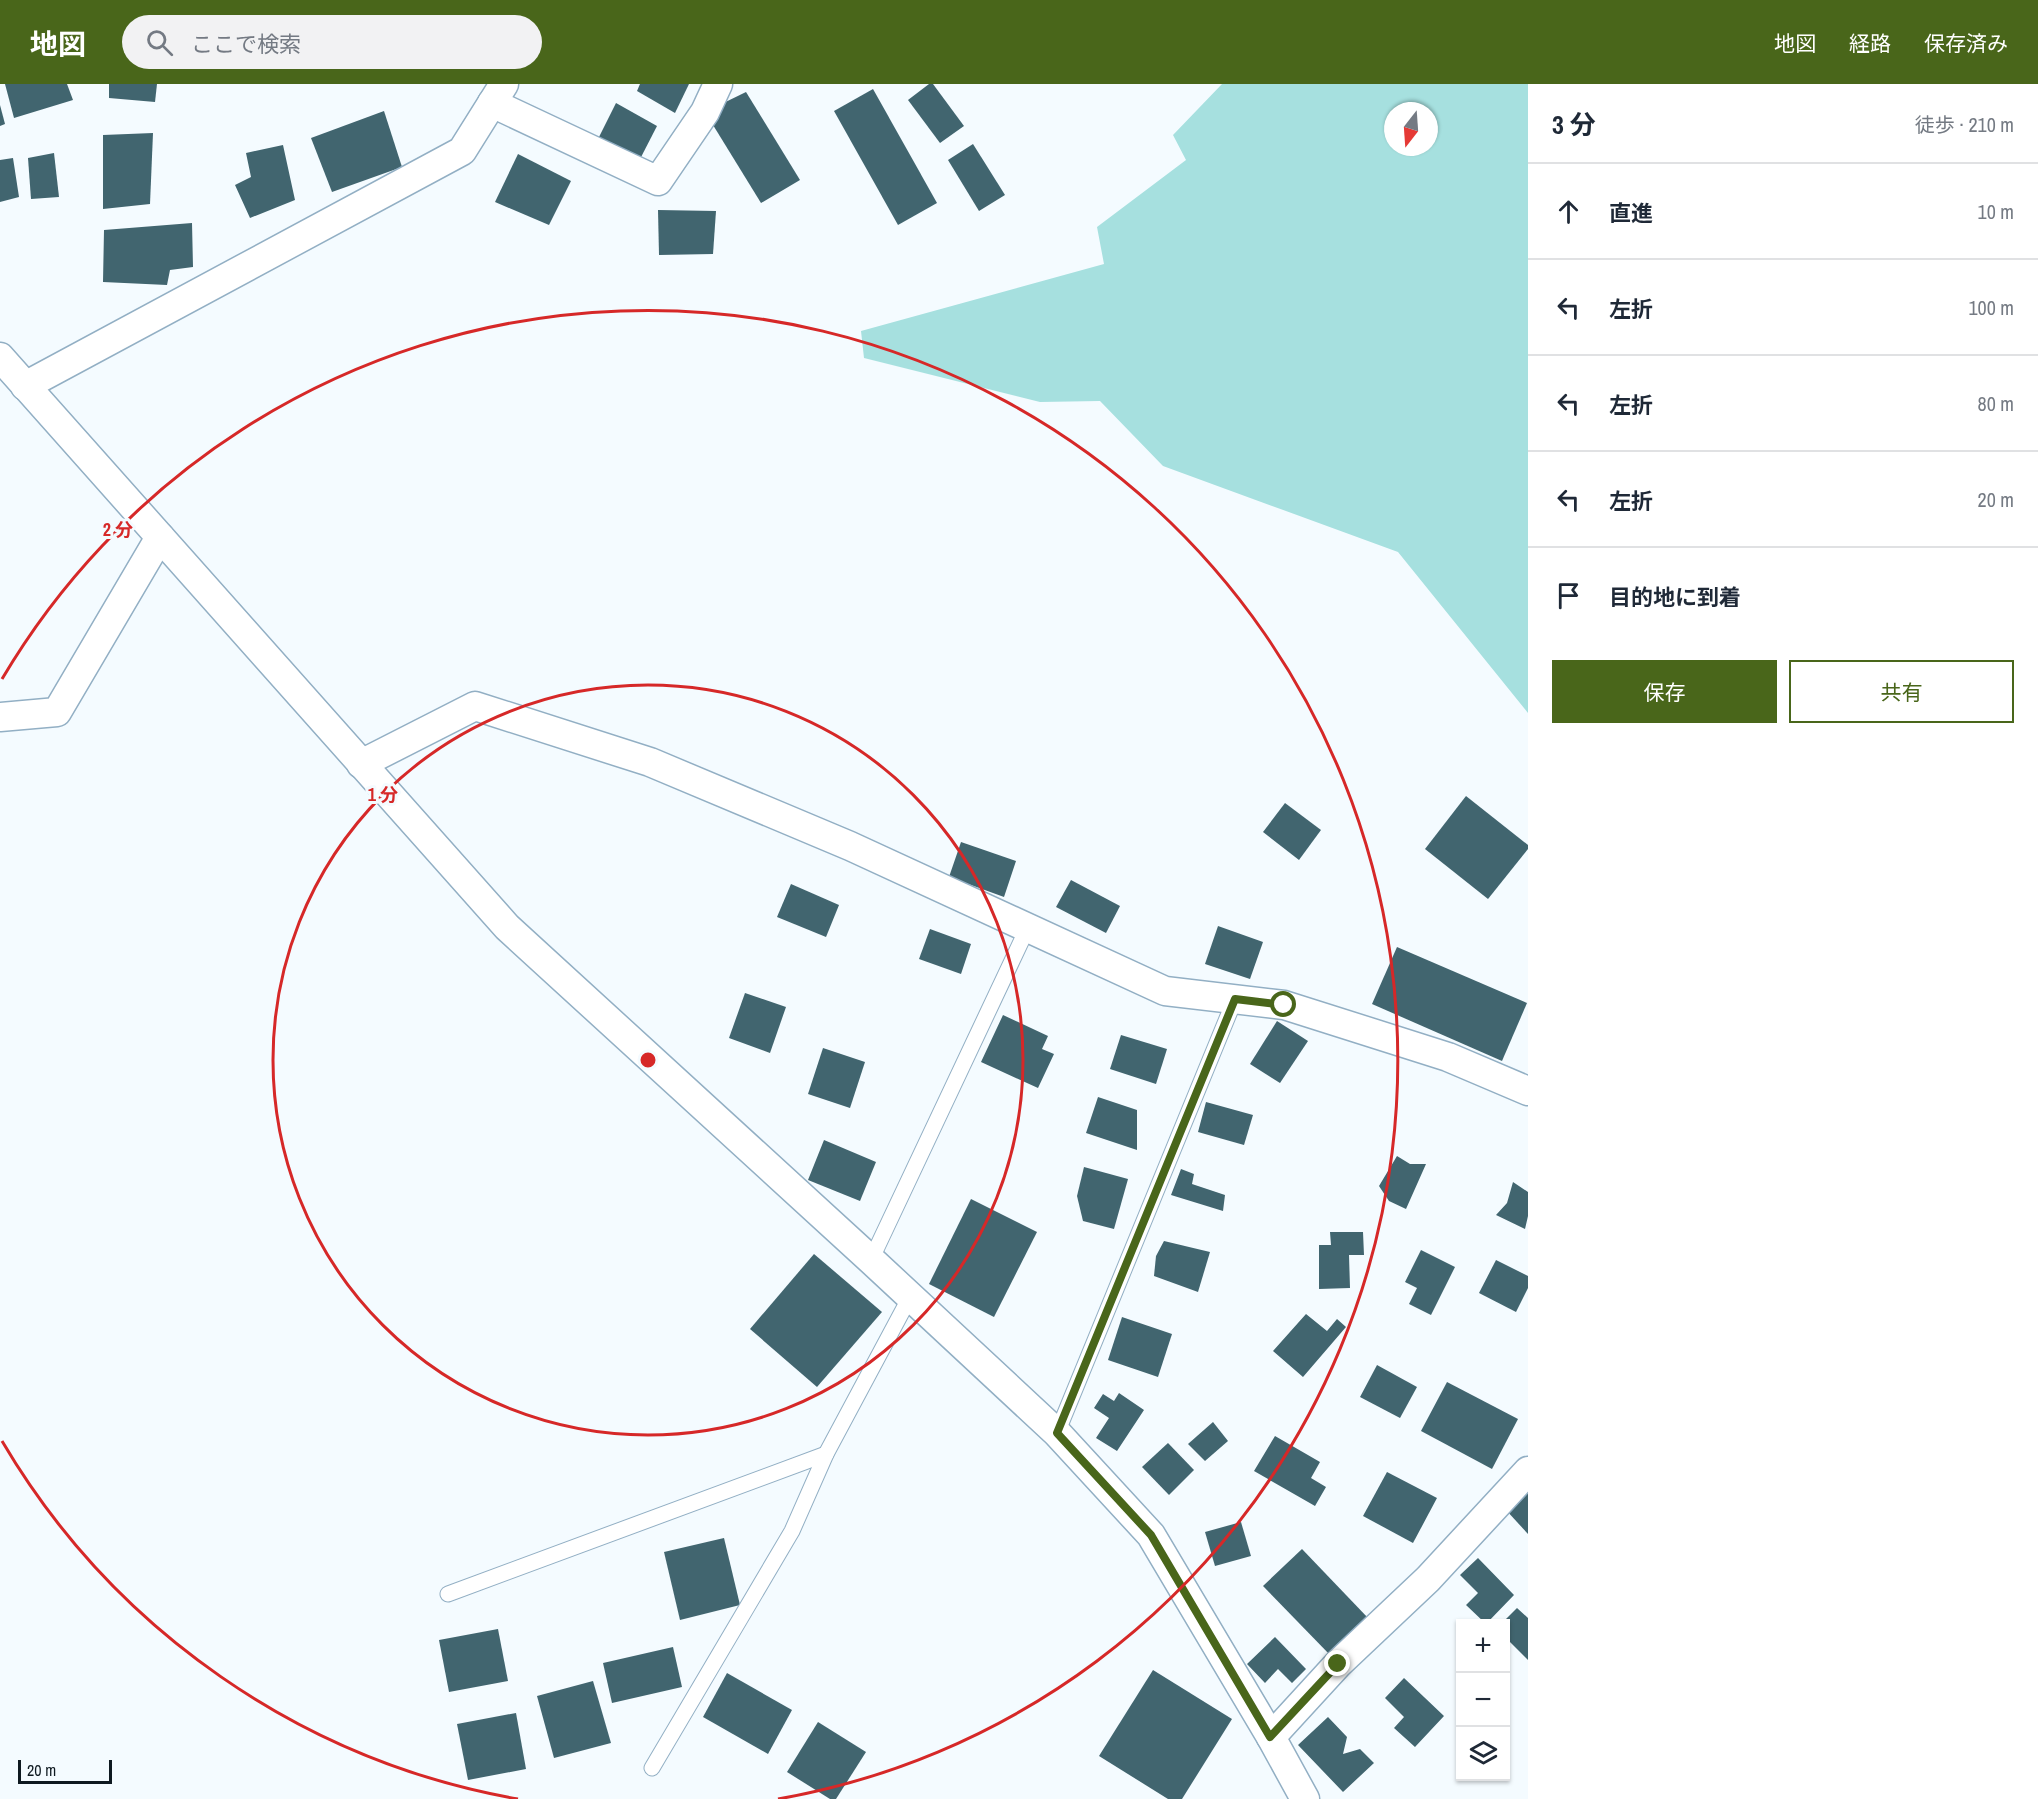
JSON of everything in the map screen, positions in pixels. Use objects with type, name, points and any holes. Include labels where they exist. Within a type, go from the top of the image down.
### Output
[{"type":"street","points":[[25,386],[462,151],[498,94],[658,182],[705,112],[718,84]]},
{"type":"street","points":[[0,357],[507,927],[1057,1433],[1151,1535],[1305,1799]]},
{"type":"street","points":[[0,717],[57,712],[160,537]]},
{"type":"street","points":[[361,764],[475,706],[650,762],[850,846],[1165,991],[1284,1005],[1448,1057],[1528,1090]]},
{"type":"street","points":[[1270,1737],[1338,1664],[1428,1579],[1528,1471]]},
{"type":"lane","points":[[871,1260],[1028,927]]},
{"type":"lane","points":[[1057,1433],[1235,999]]},
{"type":"lane","points":[[652,1768],[792,1531],[826,1454],[910,1297]]},
{"type":"lane","points":[[448,1594],[826,1454]]},
{"type":"water","points":[[1222,84],[1528,84],[1528,713],[1398,552],[1163,466],[1100,401],[1040,402],[864,358],[861,331],[1104,264],[1097,227],[1186,160],[1173,135]]},
{"type":"building","points":[[5,84],[67,84],[73,100],[14,118]]},
{"type":"building","points":[[109,84],[157,84],[155,102],[109,98]]},
{"type":"building","points":[[640,84],[689,84],[675,113],[637,91]]},
{"type":"building","points":[[929,84],[933,84],[964,126],[940,143],[908,100]]},
{"type":"building","points":[[873,89],[937,203],[898,225],[834,111]]},
{"type":"building","points":[[746,92],[800,180],[761,203],[705,112]]},
{"type":"building","points":[[616,103],[657,126],[638,163],[597,141]]},
{"type":"building","points":[[0,105],[5,124],[0,126]]},
{"type":"building","points":[[384,111],[402,167],[332,192],[311,138]]},
{"type":"building","points":[[153,133],[150,204],[103,209],[103,135]]},
{"type":"building","points":[[973,144],[1005,195],[979,211],[948,160]]},
{"type":"building","points":[[283,145],[295,200],[250,218],[235,185],[251,177],[246,153]]},
{"type":"building","points":[[54,153],[59,197],[31,199],[28,158]]},
{"type":"building","points":[[518,154],[571,181],[549,225],[495,202]]},
{"type":"building","points":[[13,158],[19,197],[0,202],[0,160]]},
{"type":"building","points":[[658,210],[716,211],[713,254],[659,255]]},
{"type":"building","points":[[192,223],[193,267],[170,270],[167,285],[103,282],[104,230]]},
{"type":"building","points":[[1466,796],[1528,845],[1528,849],[1488,899],[1425,849]]},
{"type":"building","points":[[1285,803],[1321,830],[1299,860],[1263,832]]},
{"type":"building","points":[[961,842],[1016,861],[1004,897],[949,877]]},
{"type":"building","points":[[1071,880],[1120,906],[1106,933],[1056,907]]},
{"type":"building","points":[[791,884],[839,905],[826,937],[777,917]]},
{"type":"building","points":[[1218,926],[1263,942],[1250,979],[1205,964]]},
{"type":"building","points":[[930,929],[971,944],[961,974],[919,959]]},
{"type":"building","points":[[1397,947],[1527,1003],[1502,1061],[1372,1004]]},
{"type":"building","points":[[745,993],[786,1007],[770,1053],[729,1038]]},
{"type":"building","points":[[1003,1015],[1048,1036],[1042,1049],[1054,1054],[1038,1088],[981,1062]]},
{"type":"building","points":[[1277,1021],[1308,1041],[1280,1083],[1250,1064]]},
{"type":"building","points":[[1121,1035],[1167,1049],[1156,1084],[1110,1069]]},
{"type":"building","points":[[823,1048],[865,1062],[850,1108],[808,1094]]},
{"type":"building","points":[[1098,1097],[1137,1110],[1137,1150],[1086,1133]]},
{"type":"building","points":[[1206,1102],[1253,1115],[1244,1145],[1198,1132]]},
{"type":"building","points":[[824,1140],[876,1162],[860,1201],[808,1180]]},
{"type":"building","points":[[1397,1156],[1410,1164],[1426,1164],[1406,1209],[1389,1201],[1379,1186]]},
{"type":"building","points":[[1084,1167],[1128,1179],[1114,1229],[1083,1221],[1077,1196]]},
{"type":"building","points":[[1181,1169],[1194,1174],[1192,1184],[1225,1195],[1223,1211],[1171,1195]]},
{"type":"building","points":[[1513,1182],[1528,1192],[1528,1216],[1525,1229],[1496,1215],[1507,1203]]},
{"type":"building","points":[[971,1199],[1037,1232],[994,1317],[929,1284]]},
{"type":"building","points":[[1330,1232],[1363,1232],[1364,1255],[1349,1255],[1350,1288],[1319,1289],[1319,1245],[1331,1245]]},
{"type":"building","points":[[1164,1241],[1210,1252],[1198,1292],[1154,1276],[1156,1256]]},
{"type":"building","points":[[1421,1250],[1455,1267],[1431,1315],[1409,1304],[1417,1288],[1405,1282]]},
{"type":"building","points":[[814,1254],[882,1312],[817,1387],[750,1329]]},
{"type":"building","points":[[1496,1260],[1528,1276],[1528,1288],[1516,1312],[1479,1293]]},
{"type":"building","points":[[1306,1314],[1327,1331],[1337,1319],[1346,1327],[1303,1377],[1273,1351]]},
{"type":"building","points":[[1122,1317],[1172,1334],[1158,1377],[1108,1360]]},
{"type":"building","points":[[1377,1365],[1417,1387],[1400,1418],[1360,1397]]},
{"type":"building","points":[[1447,1382],[1518,1419],[1492,1469],[1421,1431]]},
{"type":"building","points":[[1119,1393],[1144,1410],[1117,1451],[1096,1438],[1109,1418],[1094,1408],[1103,1394],[1114,1401]]},
{"type":"building","points":[[1213,1422],[1228,1441],[1205,1461],[1188,1444]]},
{"type":"building","points":[[1275,1436],[1320,1462],[1311,1478],[1326,1487],[1315,1506],[1254,1471]]},
{"type":"building","points":[[1168,1443],[1194,1470],[1169,1495],[1142,1467]]},
{"type":"building","points":[[1387,1472],[1437,1498],[1413,1543],[1363,1516]]},
{"type":"building","points":[[1528,1490],[1528,1534],[1506,1510]]},
{"type":"building","points":[[1241,1522],[1251,1556],[1215,1566],[1205,1532]]},
{"type":"building","points":[[724,1538],[740,1605],[680,1620],[664,1552]]},
{"type":"building","points":[[1302,1549],[1369,1619],[1331,1656],[1263,1586]]},
{"type":"building","points":[[1478,1558],[1514,1595],[1491,1619],[1481,1619],[1466,1605],[1478,1593],[1460,1575]]},
{"type":"building","points":[[1517,1608],[1528,1618],[1528,1660],[1510,1642],[1510,1619],[1506,1619]]},
{"type":"building","points":[[498,1629],[508,1681],[449,1692],[439,1640]]},
{"type":"building","points":[[1275,1637],[1306,1669],[1292,1683],[1278,1669],[1265,1683],[1247,1664]]},
{"type":"building","points":[[673,1647],[682,1687],[612,1703],[603,1663]]},
{"type":"building","points":[[1153,1670],[1232,1719],[1182,1799],[1168,1799],[1099,1756]]},
{"type":"building","points":[[727,1673],[792,1710],[768,1754],[703,1717]]},
{"type":"building","points":[[1404,1678],[1444,1716],[1415,1747],[1394,1728],[1404,1717],[1385,1698]]},
{"type":"building","points":[[593,1681],[611,1743],[554,1758],[537,1696]]},
{"type":"building","points":[[516,1713],[526,1769],[468,1780],[457,1724]]},
{"type":"building","points":[[1328,1717],[1347,1737],[1343,1754],[1360,1749],[1374,1763],[1343,1792],[1298,1745]]},
{"type":"building","points":[[818,1722],[866,1752],[836,1799],[830,1799],[787,1772]]},
{"type":"route","points":[[1284,1005],[1235,999],[1057,1433],[1151,1535],[1270,1737],[1338,1664]]}]
